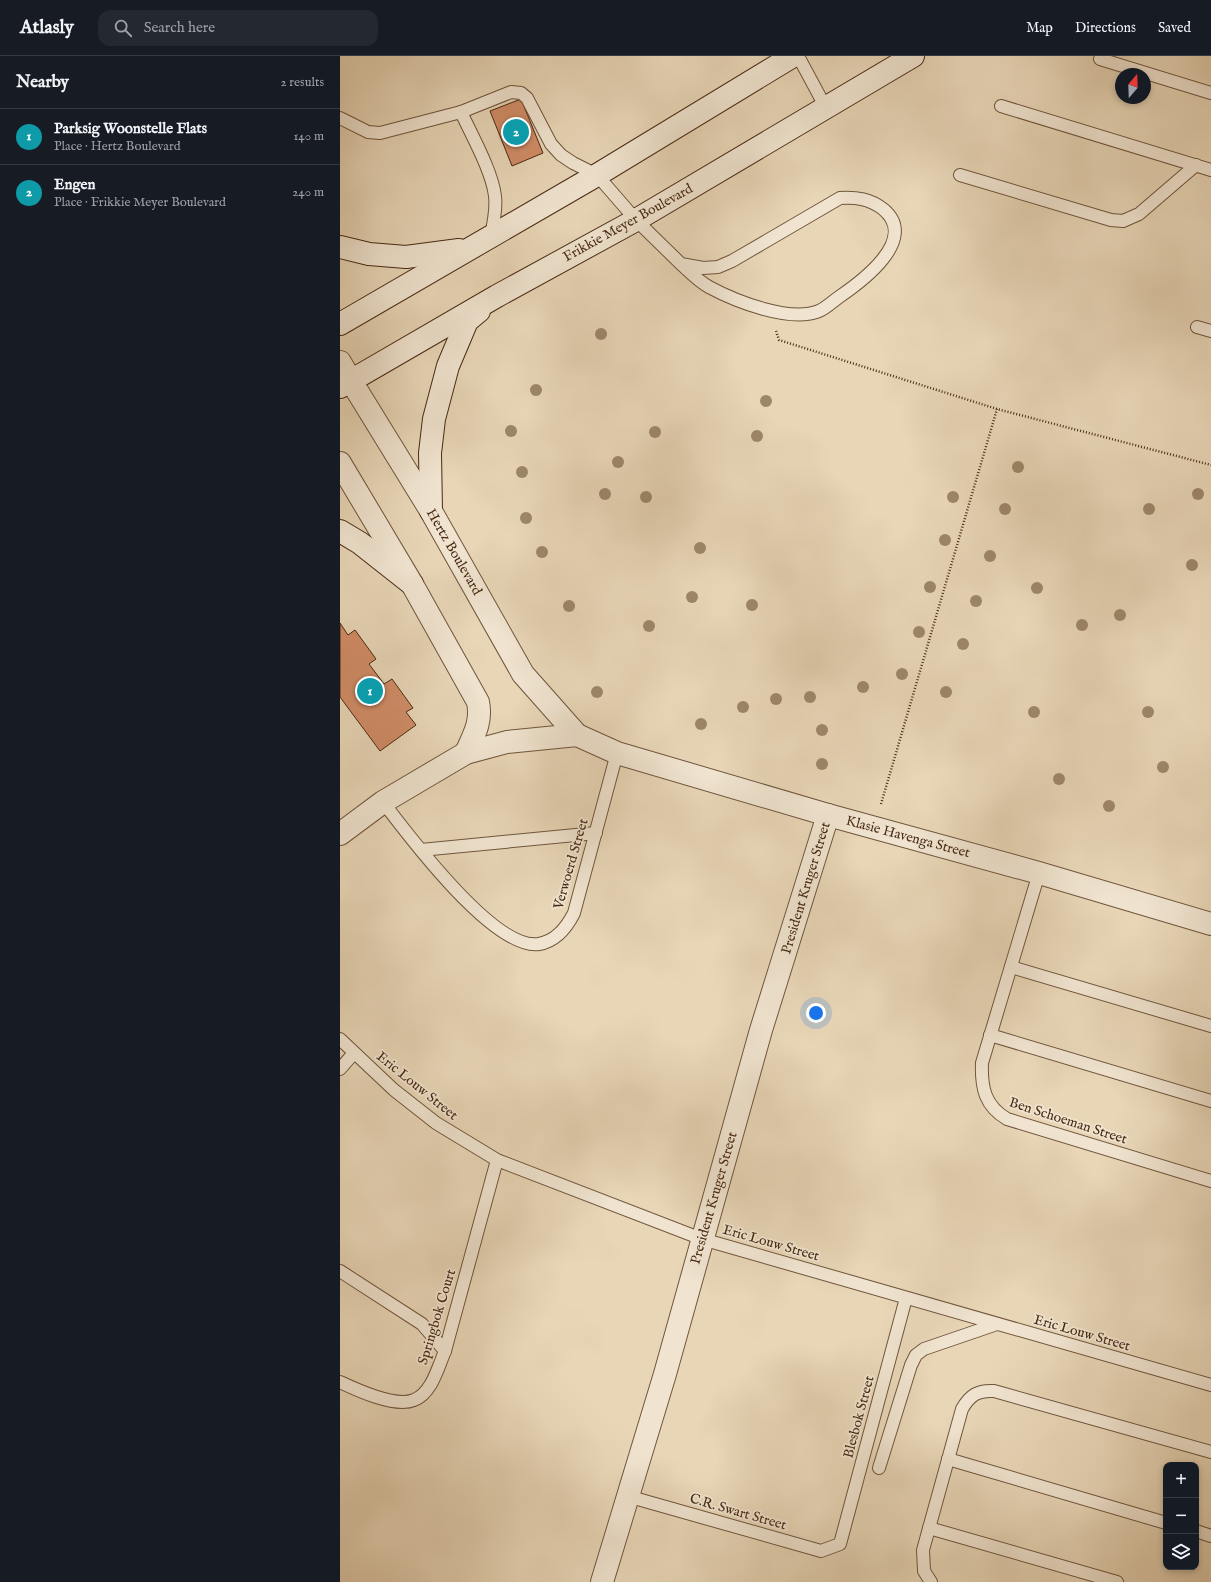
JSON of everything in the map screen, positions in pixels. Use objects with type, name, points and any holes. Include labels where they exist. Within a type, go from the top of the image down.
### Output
[{"type":"street","points":[[340,324],[597,175],[793,56]]},
{"type":"street","name":"Frikkie Meyer Boulevard","points":[[344,377],[636,220],[913,56]]},
{"type":"street","points":[[340,248],[369,254],[406,257],[470,248]]},
{"type":"street","points":[[431,511],[430,453],[434,419],[448,366],[467,321],[497,296]]},
{"type":"street","name":"Hertz Boulevard","points":[[344,377],[431,511],[523,674],[577,735]]},
{"type":"street","points":[[340,463],[412,584],[478,702],[480,713],[479,725],[466,753]]},
{"type":"street","points":[[340,531],[360,543],[412,584]]},
{"type":"street","name":"Klasie Havenga Street","points":[[340,834],[383,802],[466,753],[507,742],[577,735],[617,753],[828,815],[1039,873],[1211,924]]},
{"type":"street","name":"President Kruger Street","points":[[602,1582],[665,1374],[761,1030],[828,815]]},
{"type":"lane","points":[[798,56],[826,108]]},
{"type":"lane","points":[[1100,59],[1211,93]]},
{"type":"lane","points":[[340,118],[357,128],[380,134],[461,112],[511,92],[521,94],[527,98],[551,144],[561,155],[597,175],[636,220],[681,264],[709,287],[739,300],[769,310],[795,314],[808,314],[819,311],[858,284],[885,257],[893,243],[895,231],[886,212],[866,200],[853,197],[840,198],[732,261],[718,267],[703,268],[681,264]]},
{"type":"lane","points":[[1001,106],[1211,170]]},
{"type":"lane","points":[[461,112],[492,183],[495,197],[495,208],[491,237]]},
{"type":"lane","points":[[960,175],[1111,220],[1123,221],[1139,214],[1196,165]]},
{"type":"lane","points":[[1196,327],[1211,332]]},
{"type":"lane","name":"Verwoerd Street","points":[[383,802],[445,879],[489,921],[521,941],[538,944],[552,940],[567,926],[574,913],[617,753]]},
{"type":"lane","points":[[421,850],[596,833]]},
{"type":"lane","name":"Ben Schoeman Street","points":[[1039,873],[982,1063],[981,1081],[987,1098],[995,1112],[1007,1119],[1211,1181]]},
{"type":"lane","points":[[1010,967],[1211,1026]]},
{"type":"lane","points":[[990,1035],[1211,1101]]},
{"type":"lane","name":"Eric Louw Street","points":[[340,1039],[394,1090],[436,1123],[497,1160],[702,1239],[1211,1385]]},
{"type":"lane","points":[[340,1069],[354,1053]]},
{"type":"lane","name":"Springbok Court","points":[[340,1382],[361,1391],[397,1402],[414,1400],[424,1392],[434,1378],[445,1351],[497,1160]]},
{"type":"lane","points":[[340,1271],[422,1324],[445,1351]]},
{"type":"lane","name":"Blesbok Street","points":[[840,1544],[906,1298]]},
{"type":"lane","points":[[879,1468],[911,1365],[916,1355],[936,1344],[997,1324]]},
{"type":"lane","points":[[931,1582],[924,1571],[922,1561],[923,1550],[962,1409],[967,1400],[974,1393],[983,1390],[994,1391],[1211,1452]]},
{"type":"lane","points":[[948,1459],[1163,1522]]},
{"type":"lane","name":"C.R. Swart Street","points":[[627,1496],[821,1551],[840,1544]]},
{"type":"lane","points":[[929,1528],[1117,1582]]},
{"type":"lane","points":[[1199,1532],[1211,1536]]},
{"type":"path","points":[[769,310],[779,340],[997,409],[1211,465]]},
{"type":"path","points":[[874,828],[997,409]]},
{"type":"building","points":[[521,99],[543,153],[512,166],[490,111]]},
{"type":"building","points":[[340,623],[348,635],[355,630],[376,659],[369,664],[384,684],[392,679],[413,708],[406,712],[416,725],[380,751],[340,697]]},
{"type":"place","name":"Engen","points":[[516,132]]},
{"type":"place","name":"Parksig Woonstelle Flats","points":[[370,691]]}]
